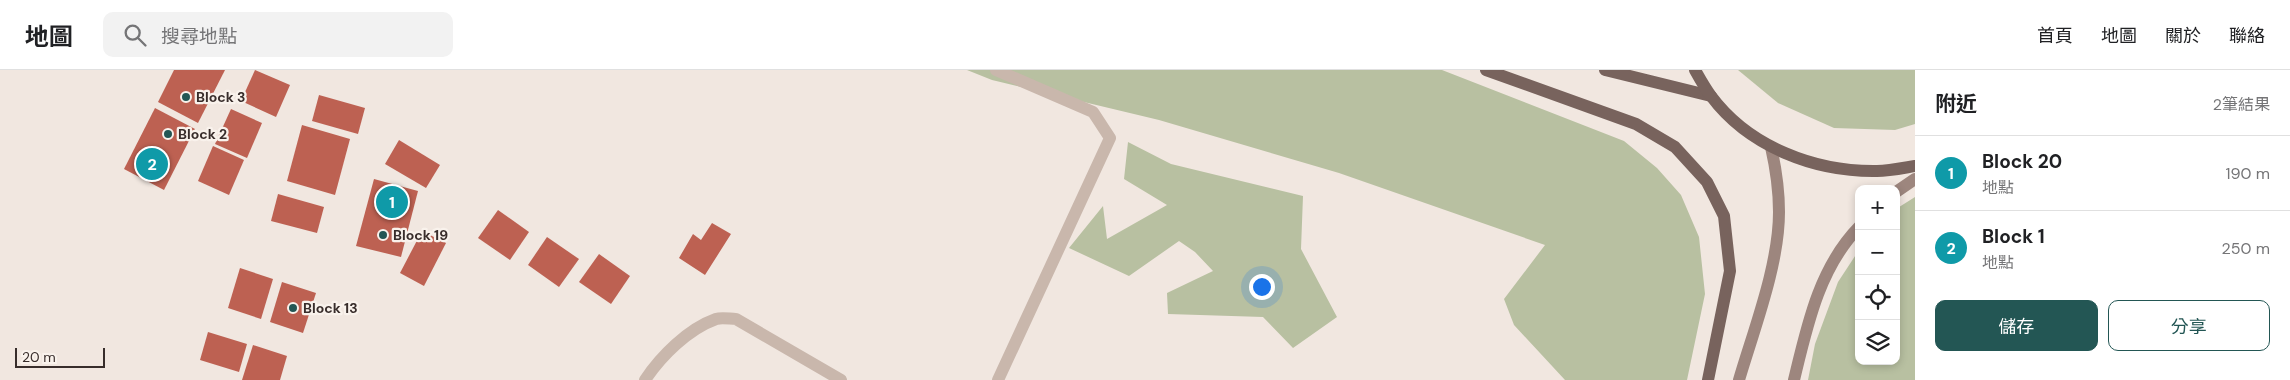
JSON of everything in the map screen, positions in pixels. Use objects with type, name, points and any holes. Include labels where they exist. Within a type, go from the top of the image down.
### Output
[{"type":"main road","points":[[1486,70],[1636,124],[1675,147],[1707,182],[1724,216],[1730,271],[1708,380]]},
{"type":"main road","points":[[1605,70],[1711,96]]},
{"type":"main road","points":[[1695,70],[1711,96],[1733,120],[1771,147],[1796,158],[1835,168],[1878,172],[1915,166]]},
{"type":"main road","points":[[1739,380],[1763,298],[1774,251],[1779,205],[1778,178],[1771,147]]},
{"type":"main road","points":[[1900,189],[1915,178]]},
{"type":"main road","points":[[1794,380],[1806,327],[1818,292],[1834,259],[1857,230]]},
{"type":"street","points":[[996,70],[1093,112],[1110,138],[998,380]]},
{"type":"street","points":[[646,380],[657,362],[691,333],[718,319],[736,319],[841,380]]},
{"type":"green space","points":[[967,70],[1442,70],[1624,141],[1657,168],[1681,195],[1699,237],[1705,294],[1687,380],[1565,380],[1514,325],[1504,299],[1545,245],[1339,173],[1159,120],[992,80]]},
{"type":"green space","points":[[1738,70],[1915,70],[1915,124],[1895,130],[1834,128],[1778,103]]},
{"type":"green space","points":[[1128,142],[1171,164],[1303,196],[1301,249],[1337,317],[1293,348],[1263,317],[1168,314],[1167,293],[1213,271],[1195,252],[1179,241],[1129,276],[1069,248],[1103,206],[1107,239],[1167,205],[1124,179]]},
{"type":"green space","points":[[1915,197],[1915,380],[1808,380],[1815,344],[1838,282],[1855,256],[1855,365],[1900,365],[1900,206]]},
{"type":"building","name":"Block 3","points":[[174,70],[225,70],[198,123],[158,102]]},
{"type":"building","points":[[255,70],[290,85],[276,117],[241,101]]},
{"type":"building","points":[[319,95],[365,108],[358,134],[312,121]]},
{"type":"building","points":[[155,108],[195,129],[164,190],[124,169]]},
{"type":"building","points":[[231,109],[262,123],[247,158],[215,144]]},
{"type":"building","points":[[302,125],[350,139],[335,195],[287,181]]},
{"type":"building","points":[[399,140],[440,165],[426,188],[385,164]]},
{"type":"building","points":[[213,146],[244,160],[229,195],[198,181]]},
{"type":"building","points":[[374,179],[418,191],[401,257],[356,246]]},
{"type":"building","points":[[278,194],[324,207],[317,233],[271,221]]},
{"type":"building","points":[[498,210],[529,232],[510,260],[478,238]]},
{"type":"building","points":[[712,223],[731,234],[705,275],[679,258],[693,234],[701,240]]},
{"type":"building","points":[[422,231],[446,243],[424,286],[400,273]]},
{"type":"building","points":[[547,237],[579,259],[559,287],[528,265]]},
{"type":"building","points":[[599,254],[630,276],[611,304],[579,282]]},
{"type":"building","points":[[240,268],[273,279],[261,319],[228,308]]},
{"type":"building","name":"Block 13","points":[[282,282],[316,293],[303,333],[270,322]]},
{"type":"building","points":[[208,332],[247,344],[239,372],[200,360]]},
{"type":"building","points":[[253,345],[287,356],[280,380],[242,380]]},
{"type":"place","name":"Block 3","points":[[186,97]]},
{"type":"place","name":"Block 2","points":[[168,134]]},
{"type":"place","name":"Block 1","points":[[152,164]]},
{"type":"place","name":"Block 20","points":[[392,202]]},
{"type":"place","name":"Block 19","points":[[383,235]]},
{"type":"place","name":"Block 13","points":[[293,308]]}]
